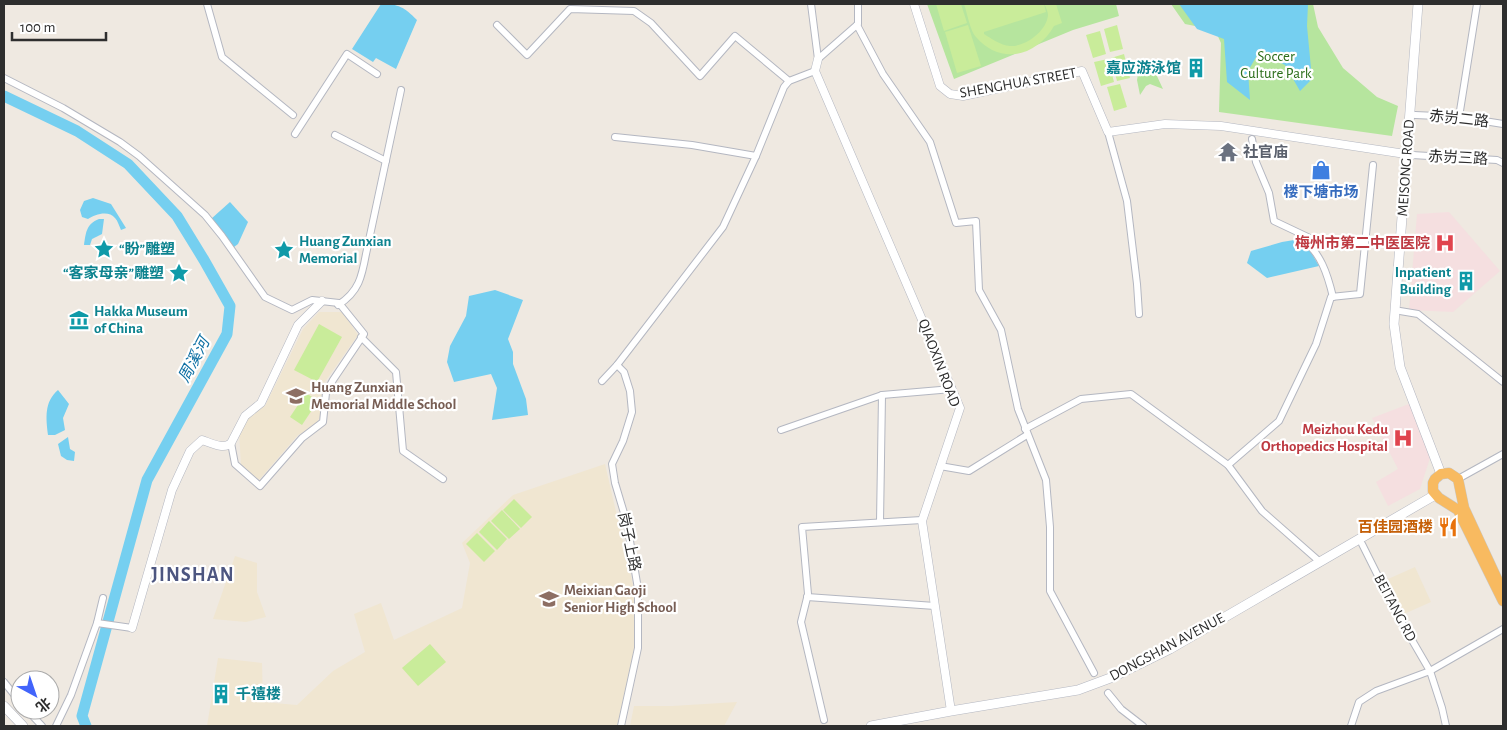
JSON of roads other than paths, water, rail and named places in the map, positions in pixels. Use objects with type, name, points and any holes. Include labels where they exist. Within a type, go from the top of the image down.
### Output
[{"type":"highway","points":[[1503,592],[1464,508],[1459,483],[1452,474],[1443,473],[1435,479],[1433,491],[1458,510],[1503,601]]},
{"type":"highway","points":[[1439,497],[1451,499],[1454,497],[1459,483]]},
{"type":"main road","name":"MEISONG ROAD","points":[[1418,4],[1394,324],[1400,367],[1443,473]]},
{"type":"main road","name":"MEISONG ROAD","points":[[1423,4],[1399,323],[1405,367],[1443,473]]},
{"type":"main road","name":"DONGSHAN AVENUE","points":[[871,726],[1078,690],[1113,678],[1170,649],[1320,562],[1439,497]]},
{"type":"main road","points":[[4,707],[23,726]]},
{"type":"street","points":[[207,4],[222,57],[293,115]]},
{"type":"street","points":[[602,381],[617,365],[723,227],[756,156],[784,87],[789,81],[815,71],[818,59],[811,4]]},
{"type":"street","points":[[858,4],[857,25],[883,74],[930,142],[956,223],[976,221],[979,290],[1001,330],[1018,408],[1046,480],[1050,527],[1050,591],[1094,673]]},
{"type":"street","name":"SHENGHUA STREET","points":[[914,4],[940,86],[950,94],[963,96],[1082,71],[1108,132]]},
{"type":"street","points":[[1459,117],[1477,4]]},
{"type":"street","points":[[497,25],[527,55],[570,9],[619,7],[634,12],[651,23],[700,76],[735,36],[789,81]]},
{"type":"street","points":[[818,59],[857,25]]},
{"type":"street","points":[[295,134],[347,54],[377,74]]},
{"type":"street","name":"QIAOXIN ROAD","points":[[815,71],[960,408],[922,520],[951,711]]},
{"type":"street","points":[[4,78],[63,108],[120,142],[139,156],[205,215],[265,297],[292,310],[312,300],[339,303],[364,334],[326,393],[323,422],[302,438],[260,486],[235,464],[231,443]]},
{"type":"street","points":[[338,305],[349,297],[363,275],[401,90]]},
{"type":"street","name":"赤岃二路","points":[[1415,115],[1459,117],[1503,124]]},
{"type":"street","points":[[1139,314],[1127,202],[1108,132],[1165,124],[1221,126],[1412,155]]},
{"type":"street","points":[[335,135],[386,161]]},
{"type":"street","points":[[615,137],[692,145],[756,156]]},
{"type":"street","points":[[1252,139],[1256,162],[1268,193],[1274,221],[1312,239],[1365,243]]},
{"type":"street","name":"赤岃三路","points":[[1412,155],[1497,160],[1503,163]]},
{"type":"street","points":[[1228,465],[1279,421],[1316,344],[1331,297],[1360,294],[1373,166]]},
{"type":"street","points":[[1298,233],[1315,249],[1329,279],[1333,297]]},
{"type":"street","points":[[97,623],[132,628],[172,490],[190,451],[202,440],[224,447],[231,443],[245,416],[262,403],[298,325],[322,301]]},
{"type":"street","points":[[1400,311],[1418,314],[1503,382]]},
{"type":"street","points":[[361,337],[396,372],[403,451],[443,478]]},
{"type":"street","name":"岗子上路","points":[[617,365],[624,372],[630,391],[632,412],[624,441],[612,464],[615,483],[627,523],[638,589],[638,648],[621,726]]},
{"type":"street","points":[[781,430],[882,395],[952,389]]},
{"type":"street","points":[[940,466],[969,471],[1026,432],[1081,399],[1131,394],[1228,465],[1262,511],[1320,562]]},
{"type":"street","points":[[880,522],[882,395]]},
{"type":"street","points":[[1459,483],[1503,454]]},
{"type":"street","points":[[824,720],[801,622],[807,597],[802,527],[922,520]]},
{"type":"street","name":"BEITANG RD","points":[[1362,544],[1398,616],[1430,671],[1446,726]]},
{"type":"street","points":[[807,597],[935,606]]},
{"type":"street","points":[[56,726],[71,696],[97,623],[103,598]]},
{"type":"street","points":[[1351,726],[1359,702],[1376,690],[1430,671],[1503,629]]},
{"type":"street","points":[[1108,693],[1121,709],[1143,726]]},
{"type":"water","points":[[381,4],[401,7],[417,20],[396,69],[376,58],[373,62],[352,49]]},
{"type":"water","points":[[1179,4],[1308,4],[1307,26],[1312,79],[1300,91],[1285,65],[1259,52],[1248,71],[1250,100],[1227,82],[1224,39],[1197,29]]},
{"type":"water","points":[[93,198],[111,204],[126,228],[121,230],[116,219],[106,213],[98,214],[88,219],[82,217],[80,210],[84,201]]},
{"type":"water","points":[[230,202],[248,222],[238,244],[234,247],[211,219]]},
{"type":"water","points":[[99,219],[104,219],[102,234],[92,239],[90,245],[84,245],[89,226]]},
{"type":"water","points":[[1300,239],[1308,247],[1319,266],[1267,278],[1247,263],[1251,251]]},
{"type":"water","points":[[495,290],[523,300],[508,339],[513,352],[513,364],[526,399],[528,415],[492,420],[497,388],[491,374],[454,382],[447,362],[450,346],[466,316],[469,296]]},
{"type":"water","points":[[58,390],[69,404],[63,418],[65,430],[55,435],[48,435],[48,405]]},
{"type":"water","points":[[68,437],[70,449],[75,452],[74,461],[67,460],[61,456],[58,444]]},
{"type":"waterway","name":"周溪河","points":[[4,96],[77,131],[128,164],[177,216],[230,306],[227,334],[147,480],[82,716],[86,726]]},
{"type":"place","name":"嘉应游泳馆","points":[[1196,68]]},
{"type":"place","name":"社官庙","points":[[1228,152]]},
{"type":"place","name":"楼下塘市场","points":[[1321,170]]},
{"type":"place","name":"梅州市第二中医医院","points":[[1445,243]]},
{"type":"place","name":"“盼”雕塑","points":[[104,249]]},
{"type":"place","name":"Huang Zunxian Memorial","points":[[284,250]]},
{"type":"place","name":"“客家母亲”雕塑","points":[[179,273]]},
{"type":"place","name":"Inpatient Building","points":[[1466,281]]},
{"type":"place","name":"Hakka Museum of China","points":[[79,320]]},
{"type":"place","name":"Huang Zunxian Memorial Middle School","points":[[296,396]]},
{"type":"place","name":"Meizhou Kedu Orthopedics Hospital","points":[[1403,438]]},
{"type":"place","name":"百佳园酒楼","points":[[1448,527]]},
{"type":"place","name":"Meixian Gaoji Senior High School","points":[[549,599]]},
{"type":"place","name":"千禧楼","points":[[221,694]]},
{"type":"district","name":"JINSHAN","points":[[193,575]]},
{"type":"park label","name":"Soccer Culture Park","points":[[1276,64]]}]
